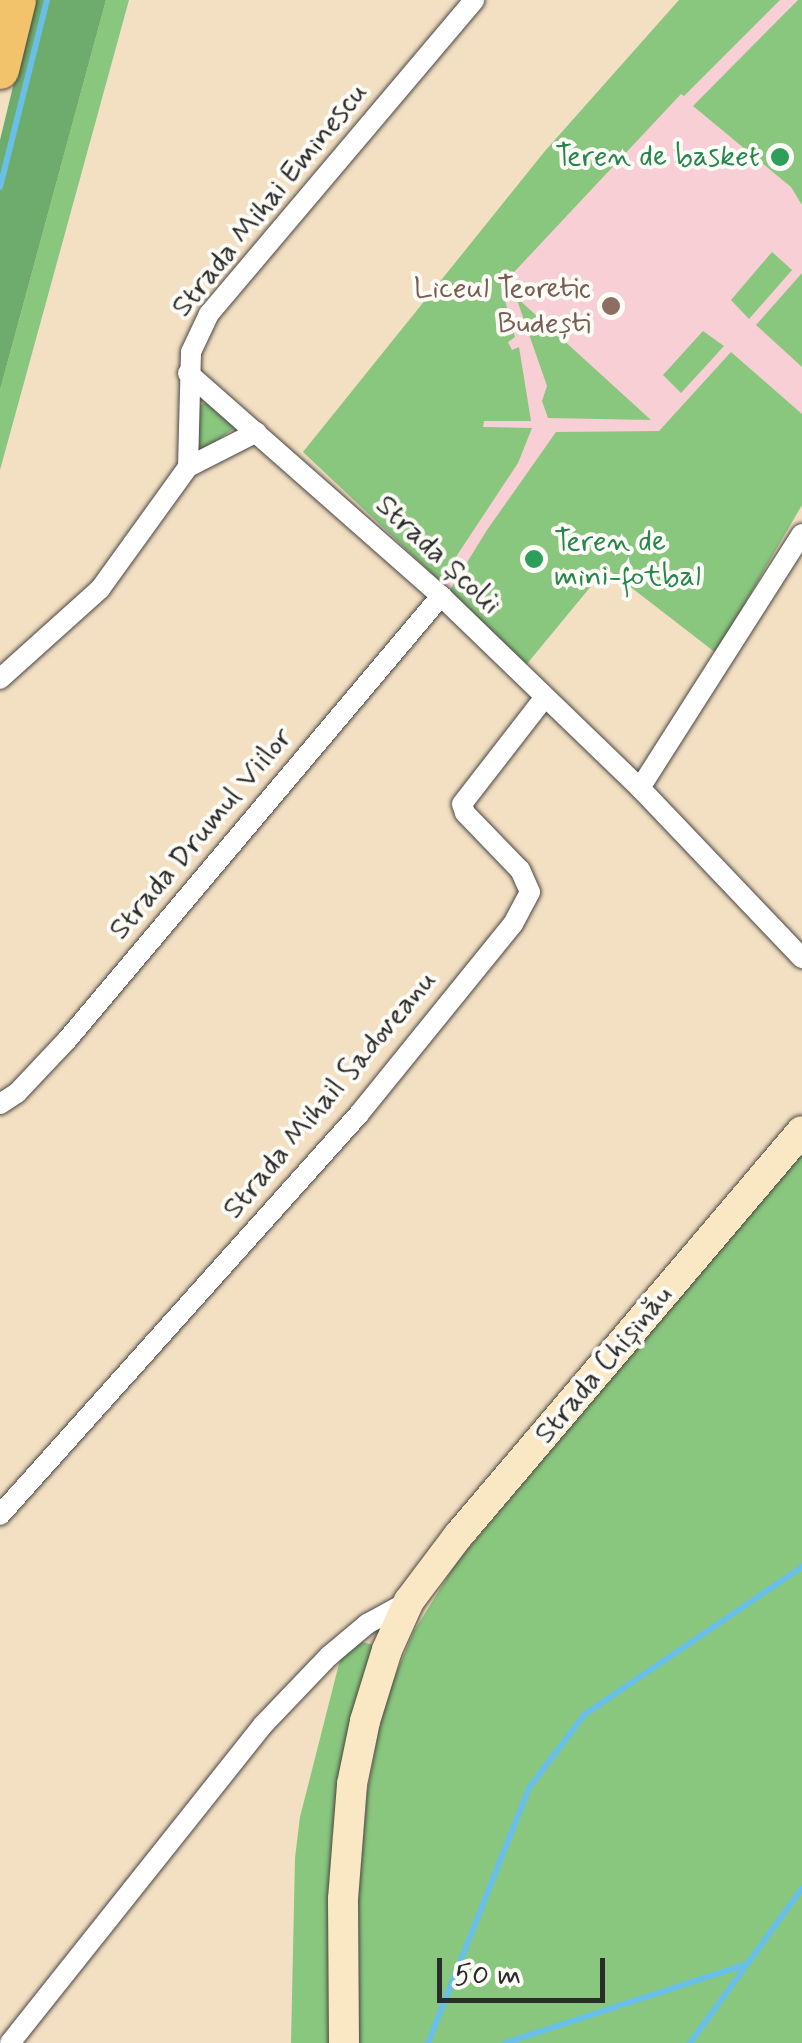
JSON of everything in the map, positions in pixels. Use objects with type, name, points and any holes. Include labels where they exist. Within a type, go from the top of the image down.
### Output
[{"type":"highway","points":[[0,70],[16,0]]},
{"type":"street","name":"Strada Mihai Eminescu","points":[[188,467],[190,352],[210,314],[474,0]]},
{"type":"street","name":"Strada Școlii","points":[[188,373],[441,596],[640,788],[802,958]]},
{"type":"street","points":[[0,680],[100,590],[188,467],[256,432]]},
{"type":"street","points":[[640,788],[802,534]]},
{"type":"street","name":"Strada Drumul Viilor","points":[[0,1104],[17,1094],[66,1040],[441,596]]},
{"type":"street","name":"Strada Mihail Sadoveanu","points":[[0,1515],[359,1114],[513,924],[530,892],[520,870],[465,813],[462,804],[545,697]]},
{"type":"street","name":"Strada Chișinău","points":[[344,2043],[343,1899],[352,1784],[381,1667],[409,1601],[458,1536],[802,1131]]},
{"type":"street","name":"Strada Chișinău","points":[[10,2043],[262,1726],[329,1656],[367,1624],[409,1601]]},
{"type":"shaded area","name":"Liceul Teoretic Budești","points":[[679,0],[802,0],[802,505],[716,653],[606,568],[526,665],[303,452],[545,151]]},
{"type":"green space","points":[[34,0],[106,0],[0,390],[0,140]]},
{"type":"green space","points":[[106,0],[129,0],[0,470],[0,390]]},
{"type":"green space","points":[[679,0],[780,0],[684,96],[681,94],[501,286],[515,337],[508,342],[512,350],[519,347],[531,421],[484,421],[483,427],[532,428],[518,463],[440,581],[303,452],[545,151]]},
{"type":"green space","points":[[802,0],[802,205],[791,187],[693,106]]},
{"type":"green space","points":[[772,252],[792,270],[749,319],[731,300]]},
{"type":"green space","points":[[802,273],[802,367],[756,325]]},
{"type":"green space","points":[[516,297],[651,420],[548,418],[542,401],[547,386]]},
{"type":"green space","points":[[703,331],[724,346],[681,393],[663,375]]},
{"type":"green space","points":[[731,352],[802,414],[802,505],[716,653],[606,568],[526,665],[450,590],[487,530],[556,432],[659,431]]},
{"type":"green space","points":[[208,402],[237,426],[202,451],[196,451],[195,407]]},
{"type":"green space","points":[[802,1151],[802,2043],[358,2043],[357,1914],[367,1793],[384,1702],[414,1631],[457,1562]]},
{"type":"green space","points":[[362,1642],[374,1645],[354,1711],[332,1836],[331,2043],[291,2043],[295,1858],[300,1817],[341,1656]]},
{"type":"waterway","points":[[0,187],[47,0]]},
{"type":"waterway","points":[[428,2043],[529,1788],[584,1715],[802,1567]]},
{"type":"waterway","points":[[690,2043],[802,1888]]},
{"type":"waterway","points":[[505,2043],[747,1964]]},
{"type":"place","name":"Teren de basket","points":[[780,157]]},
{"type":"place","name":"Liceul Teoretic Budești","points":[[611,306]]},
{"type":"place","name":"Teren de mini-fotbal","points":[[534,559]]}]
